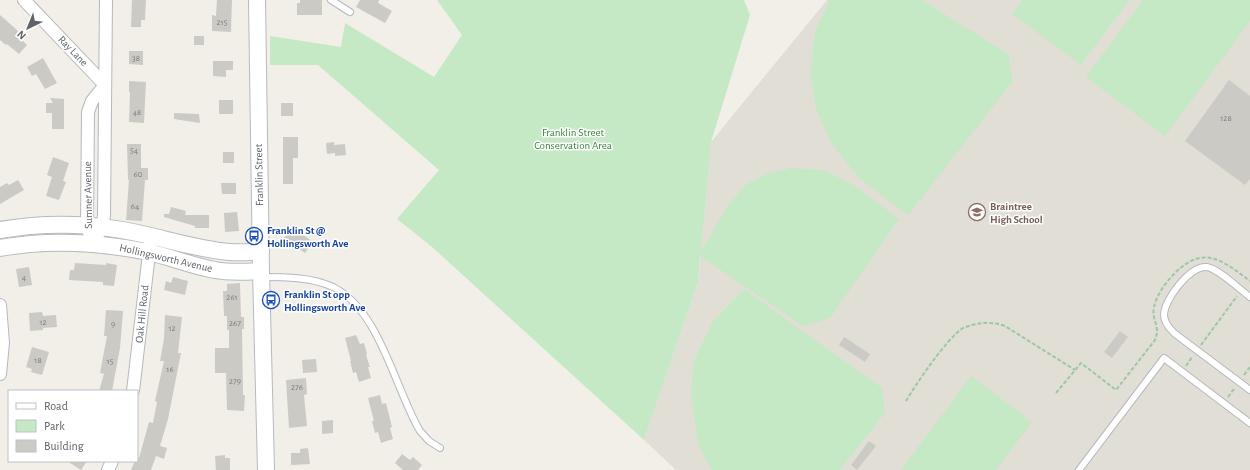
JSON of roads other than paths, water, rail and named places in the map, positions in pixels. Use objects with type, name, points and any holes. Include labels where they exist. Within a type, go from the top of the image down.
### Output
[{"type":"street","name":"Ray Lane","points":[[24,0],[105,85]]},
{"type":"street","name":"Sumner Avenue","points":[[95,227],[104,210],[106,0]]},
{"type":"street","name":"Franklin Street","points":[[256,0],[266,470]]},
{"type":"street","name":"Sumner Avenue","points":[[93,244],[95,227],[88,112],[92,101],[105,85]]},
{"type":"street","name":"Hollingsworth Avenue","points":[[0,230],[37,226],[95,227],[150,244],[215,270],[261,274]]},
{"type":"street","name":"Hollingsworth Avenue","points":[[0,248],[51,243],[150,244],[232,252],[261,251]]},
{"type":"street","name":"Oak Hill Road","points":[[133,390],[150,244]]},
{"type":"street","points":[[0,305],[3,343],[0,374]]},
{"type":"lane","points":[[331,0],[350,12]]},
{"type":"lane","points":[[1250,297],[1215,270],[1203,268],[1193,271],[1186,277],[1168,302],[1164,314],[1166,323],[1174,333],[1250,390]]},
{"type":"lane","points":[[261,274],[318,282],[333,287],[350,300],[364,316],[377,338],[420,431],[429,441],[440,448]]},
{"type":"lane","points":[[1079,470],[1164,358],[1250,423]]},
{"type":"place","name":"Braintree High School","points":[[977,212]]},
{"type":"place","name":"Franklin St @ Hollingsworth Ave","points":[[254,236]]},
{"type":"place","name":"Franklin St opp Hollingsworth Ave","points":[[271,300]]},
{"type":"park label","name":"Franklin Street Conservation Area","points":[[573,138]]}]
